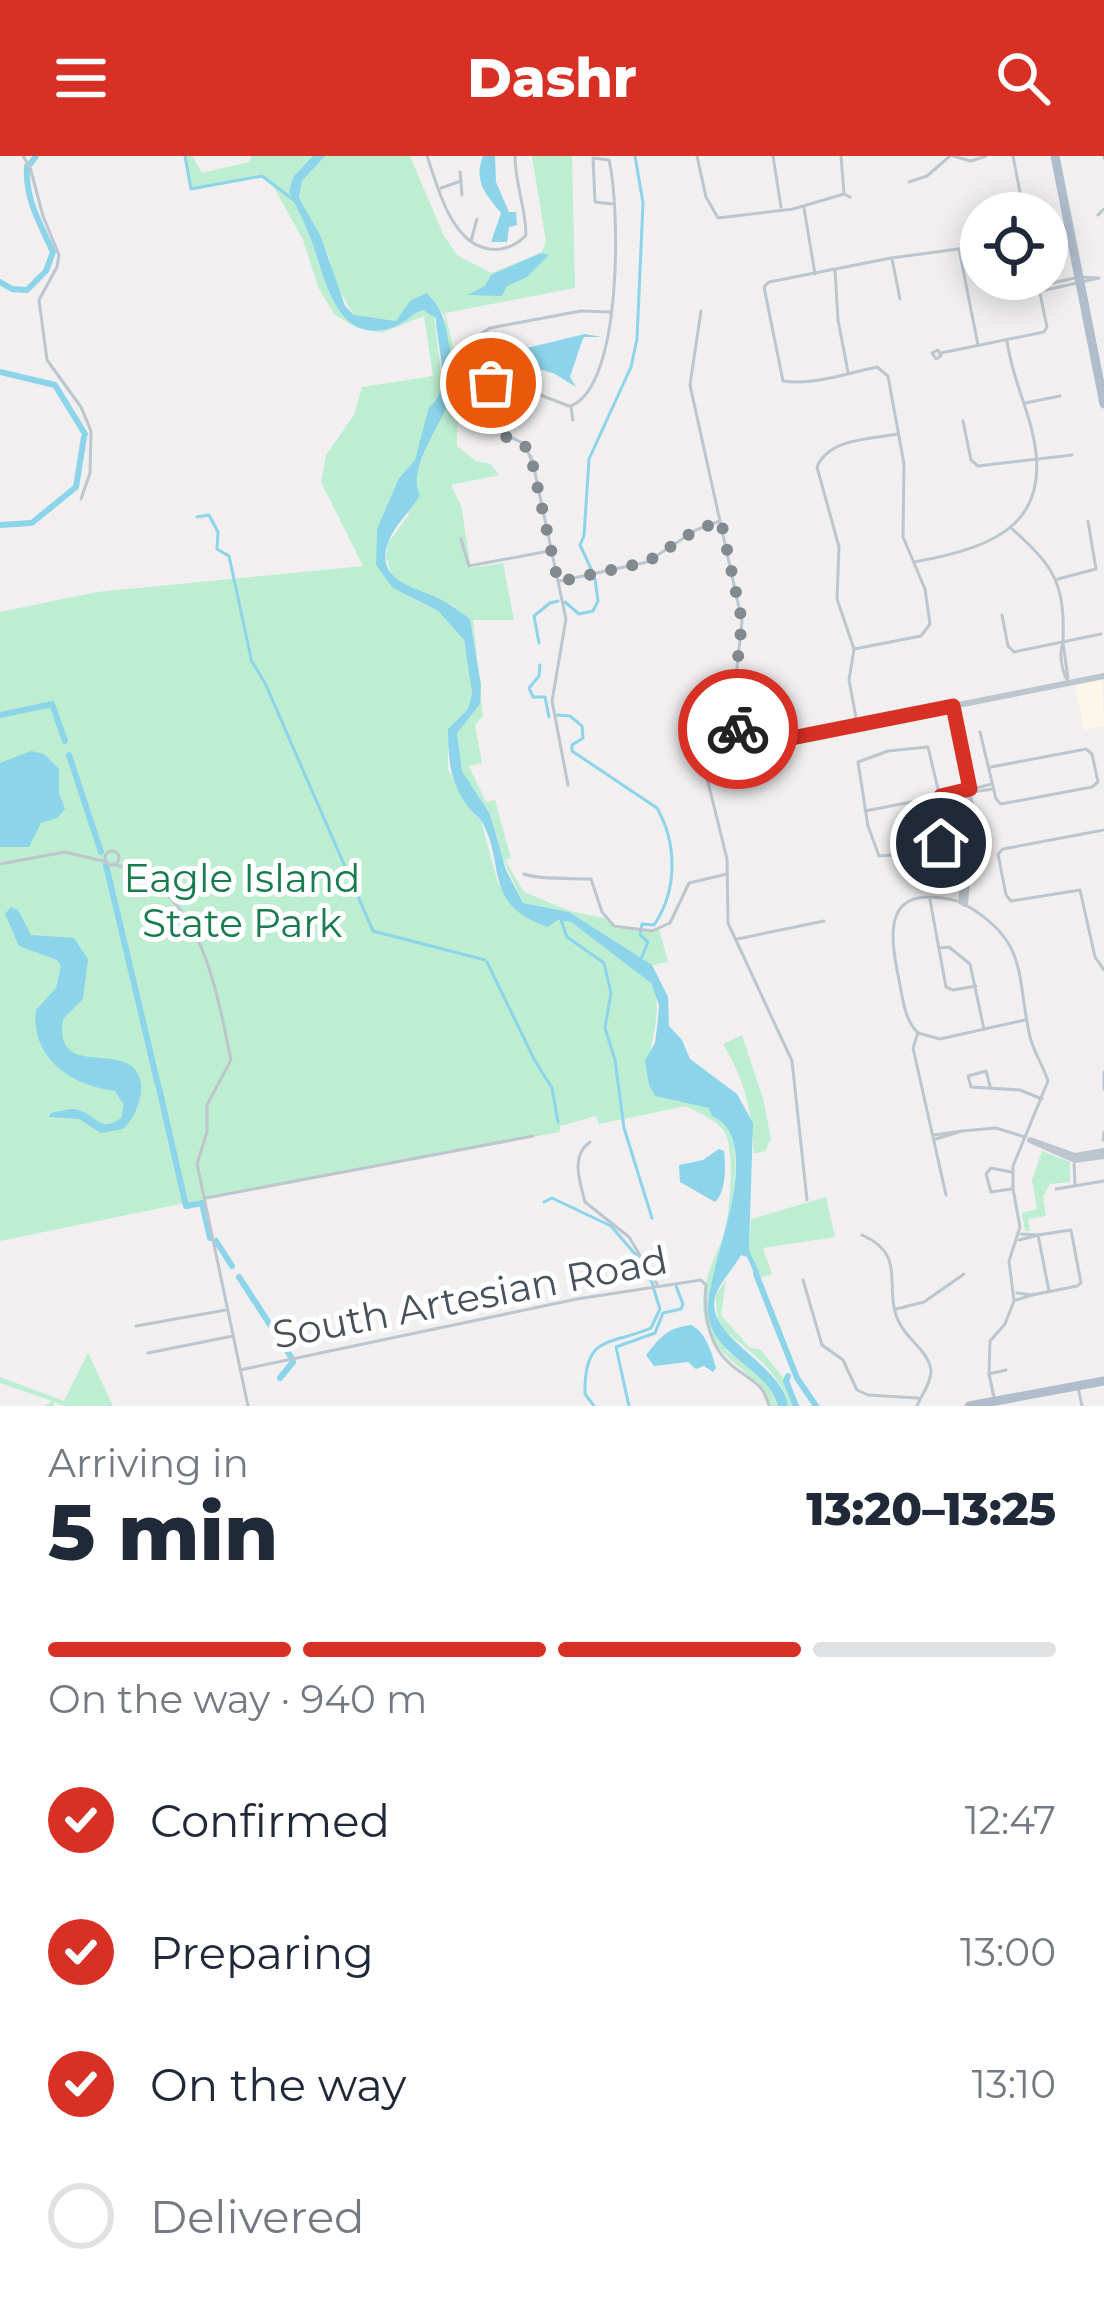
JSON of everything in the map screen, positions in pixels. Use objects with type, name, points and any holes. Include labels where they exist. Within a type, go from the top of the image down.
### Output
[{"type":"main road","points":[[1055,156],[1104,404]]},
{"type":"main road","points":[[969,1406],[994,1397],[1104,1381]]},
{"type":"street","points":[[23,156],[59,255],[40,300],[47,360],[81,407],[91,431],[90,473],[81,499]]},
{"type":"street","points":[[427,156],[458,230],[470,242],[497,249],[520,242],[526,235],[515,156]]},
{"type":"street","points":[[697,156],[716,217],[781,211],[847,195],[841,156]]},
{"type":"street","points":[[772,156],[781,211]]},
{"type":"street","points":[[908,182],[927,176],[952,156],[970,161],[986,156]]},
{"type":"street","points":[[1013,156],[1020,192]]},
{"type":"street","points":[[488,383],[514,385],[556,404],[571,406],[585,398],[606,351],[616,204],[609,160],[592,157],[595,202],[616,204]]},
{"type":"street","points":[[460,172],[462,194]]},
{"type":"street","points":[[439,189],[461,181]]},
{"type":"street","points":[[803,206],[815,274]]},
{"type":"street","points":[[1099,214],[1104,209]]},
{"type":"street","points":[[470,242],[477,219]]},
{"type":"street","points":[[854,649],[921,636],[930,624],[928,600],[901,528],[905,470],[884,370],[872,367],[785,382],[766,286],[891,258],[959,250],[979,346]]},
{"type":"street","points":[[891,258],[900,299]]},
{"type":"street","points":[[835,271],[848,374]]},
{"type":"street","points":[[1068,283],[1101,278]]},
{"type":"street","points":[[941,353],[1046,331],[1041,300]]},
{"type":"street","points":[[568,785],[552,704],[566,619],[531,456],[520,442],[488,427],[488,383],[480,344],[482,333],[490,328],[575,311],[610,312]]},
{"type":"street","points":[[701,311],[689,386],[742,621],[733,704],[741,748]]},
{"type":"street","points":[[913,562],[970,551],[1011,528],[1036,494],[1032,429],[1015,386],[1007,341]]},
{"type":"street","points":[[1023,404],[1060,396]]},
{"type":"street","points":[[571,406],[573,420]]},
{"type":"street","points":[[963,421],[975,466],[1072,455]]},
{"type":"street","points":[[857,724],[849,680],[854,649],[838,609],[839,547],[818,476],[819,460],[835,446],[899,434]]},
{"type":"street","points":[[558,582],[647,562],[696,530],[721,521]]},
{"type":"street","points":[[1057,579],[1096,569],[1088,521]]},
{"type":"street","points":[[1011,528],[1057,579],[1068,680]]},
{"type":"street","points":[[461,539],[469,566],[551,550]]},
{"type":"street","points":[[1002,615],[1011,651],[1103,633]]},
{"type":"street","points":[[807,1200],[792,1061],[728,917],[728,874],[702,757],[1104,676]]},
{"type":"street","points":[[953,708],[974,818],[963,903]]},
{"type":"street","points":[[980,732],[998,802],[1096,784],[1090,750],[991,767]]},
{"type":"street","points":[[929,747],[943,796],[939,846],[900,856],[877,855],[859,761],[902,748],[929,747]]},
{"type":"street","points":[[1095,763],[1104,761]]},
{"type":"street","points":[[865,811],[994,786]]},
{"type":"street","points":[[1103,970],[1095,957],[1080,890],[1010,900],[1000,851],[1104,830]]},
{"type":"street","points":[[95,857],[114,851],[124,868]]},
{"type":"street","points":[[0,864],[65,852],[95,857],[148,880],[177,904],[196,931],[208,961],[231,1060],[206,1109],[207,1132],[197,1159],[248,1406]]},
{"type":"street","points":[[105,855],[110,863]]},
{"type":"street","points":[[110,863],[118,858]]},
{"type":"street","points":[[524,874],[591,879],[608,920],[614,926],[640,931],[658,930],[670,923],[692,881],[728,874]]},
{"type":"street","points":[[930,898],[948,989],[976,986]]},
{"type":"street","points":[[994,1397],[990,1341],[1005,1324],[1014,1300],[1009,1261],[1018,1237],[1012,1172],[1048,1082],[1027,1020],[1019,963],[1012,945],[993,922],[963,903],[930,898],[905,904],[897,913],[891,926],[896,963],[908,1018],[918,1033],[933,1039],[1027,1020]]},
{"type":"street","points":[[735,939],[824,921]]},
{"type":"street","points":[[938,948],[949,947],[965,958],[984,1030]]},
{"type":"street","points":[[918,1033],[913,1048],[946,1195]]},
{"type":"street","points":[[1103,1073],[1104,1089]]},
{"type":"street","points":[[990,1086],[1043,1099]]},
{"type":"street","points":[[934,1137],[997,1128],[1075,1158],[1104,1154]]},
{"type":"street","points":[[1103,1140],[1104,1132]]},
{"type":"street","points":[[204,1198],[533,1136]]},
{"type":"street","points":[[590,1142],[581,1149],[578,1163],[585,1202],[629,1237],[658,1286]]},
{"type":"street","points":[[1075,1158],[1075,1186]]},
{"type":"street","points":[[1012,1172],[992,1168],[986,1174],[991,1192],[1013,1189]]},
{"type":"street","points":[[1055,1189],[1104,1180]]},
{"type":"street","points":[[1014,1300],[1082,1283],[1071,1230],[1018,1237]]},
{"type":"street","points":[[862,1235],[878,1244],[890,1260],[895,1310],[902,1328],[930,1366],[930,1380],[917,1406]]},
{"type":"street","points":[[1039,1235],[1049,1291]]},
{"type":"street","points":[[895,1310],[927,1301],[964,1274]]},
{"type":"street","points":[[803,1280],[822,1345],[843,1360],[857,1390],[920,1398]]},
{"type":"street","name":"South Artesian Road","points":[[240,1370],[658,1286],[704,1281],[704,1316],[716,1348],[763,1388],[769,1406]]},
{"type":"street","points":[[1014,1293],[1032,1295]]},
{"type":"street","points":[[136,1326],[228,1309]]},
{"type":"street","points":[[148,1353],[233,1336]]},
{"type":"street","points":[[989,1374],[1006,1370]]},
{"type":"street","points":[[1078,1386],[1082,1406]]},
{"type":"shaded area","points":[[1102,680],[1104,726],[1084,730],[1075,685]]},
{"type":"green space","name":"Eagle Island State Park","points":[[185,156],[192,156],[202,173],[249,162],[251,156],[313,156],[293,177],[289,192],[334,301],[356,326],[372,331],[357,328],[335,315],[319,289],[303,240],[270,180],[262,176],[192,190]]},
{"type":"green space","points":[[325,156],[410,156],[457,255],[491,273],[541,253],[546,242],[532,156],[572,156],[575,288],[445,313],[459,371],[457,446],[476,461],[491,464],[499,475],[451,485],[461,505],[471,568],[503,563],[514,620],[473,620],[478,665],[470,619],[452,605],[405,588],[391,575],[386,556],[388,543],[408,516],[415,478],[436,421],[446,408],[445,317],[431,296],[407,308],[396,321],[354,315],[299,198],[302,181]]},
{"type":"green space","name":"Eagle Island State Park","points":[[423,310],[434,314],[443,391],[415,460],[399,478],[376,565],[411,598],[438,611],[464,640],[472,692],[468,709],[448,729],[448,769],[481,821],[498,883],[513,907],[548,926],[558,920],[571,922],[645,976],[656,1000],[648,1066],[653,1091],[710,1108],[728,1130],[735,1152],[735,1178],[708,1314],[727,1351],[767,1383],[778,1406],[769,1406],[756,1383],[718,1347],[705,1320],[704,1289],[727,1217],[730,1153],[724,1131],[686,1106],[599,1124],[596,1116],[560,1126],[560,1132],[366,1166],[0,1241],[0,612],[97,592],[363,566],[321,482],[326,455],[354,415],[362,387],[433,376],[424,316],[382,333],[372,331],[395,327]]},
{"type":"green space","points":[[480,691],[483,716],[475,725],[482,763],[469,766],[486,802],[495,800],[511,858],[505,860],[524,892],[570,911],[604,918],[617,928],[659,929],[668,962],[652,965],[569,912],[523,903],[503,859],[490,814],[462,771],[457,733],[479,704]]},
{"type":"green space","points":[[742,1035],[771,1140],[765,1151],[754,1154],[746,1097],[723,1044]]},
{"type":"green space","points":[[1042,1151],[1070,1162],[1070,1182],[1050,1184],[1043,1197],[1046,1216],[1028,1219],[1030,1231],[1025,1231],[1022,1213],[1037,1209],[1032,1180]]},
{"type":"green space","points":[[826,1197],[835,1237],[763,1248],[772,1274],[761,1278],[749,1251],[751,1219]]},
{"type":"green space","points":[[726,1280],[721,1315],[749,1347],[761,1350],[786,1381],[796,1406],[788,1406],[770,1372],[719,1326],[715,1296]]},
{"type":"green space","points":[[88,1353],[113,1406],[54,1402],[54,1406],[45,1406],[52,1401],[0,1383],[0,1377],[64,1401]]},
{"type":"water","points":[[313,156],[325,156],[302,181],[299,198],[321,237],[345,306],[354,315],[396,321],[410,301],[427,293],[446,329],[453,391],[422,458],[420,495],[394,530],[385,554],[395,578],[470,619],[480,704],[457,733],[462,771],[490,814],[506,870],[523,903],[569,912],[652,965],[668,997],[669,1026],[690,1059],[737,1094],[753,1123],[749,1250],[759,1272],[756,1277],[747,1257],[741,1255],[717,1292],[715,1312],[732,1338],[773,1377],[788,1406],[778,1406],[763,1381],[728,1350],[711,1326],[710,1289],[731,1206],[735,1151],[728,1130],[709,1108],[655,1096],[649,1085],[645,1060],[655,1043],[659,1005],[651,983],[571,922],[558,920],[548,927],[513,907],[499,882],[482,822],[454,780],[448,729],[468,709],[472,693],[464,640],[438,611],[393,588],[376,565],[377,529],[399,478],[415,460],[429,407],[441,390],[436,318],[423,310],[395,327],[371,331],[344,316],[326,285],[289,192],[293,177]]},
{"type":"water","points":[[483,156],[495,156],[496,182],[509,212],[516,212],[517,225],[509,227],[507,242],[491,242],[501,213],[480,180]]},
{"type":"water","points":[[541,253],[549,255],[527,277],[507,286],[502,296],[467,295],[485,286],[491,275]]},
{"type":"water","points":[[585,334],[602,337],[584,337],[570,377],[576,387],[555,374],[497,355]]},
{"type":"water","points":[[31,751],[44,754],[59,769],[65,809],[57,818],[41,823],[29,847],[0,847],[0,763]]},
{"type":"water","points":[[11,907],[18,910],[31,935],[74,938],[88,959],[83,999],[63,1019],[62,1035],[72,1052],[133,1067],[141,1094],[123,1129],[101,1133],[79,1119],[49,1117],[73,1109],[107,1124],[121,1118],[124,1105],[115,1091],[70,1076],[47,1056],[36,1027],[36,1010],[56,988],[61,966],[57,960],[19,946],[5,914]]},
{"type":"water","points":[[719,1149],[724,1151],[724,1179],[715,1202],[680,1182],[679,1165],[703,1160]]},
{"type":"water","points":[[691,1325],[708,1344],[716,1368],[713,1372],[688,1362],[654,1366],[646,1355],[655,1344],[669,1331]]},
{"type":"waterway","points":[[31,163],[36,156]]},
{"type":"waterway","points":[[185,156],[191,189],[262,176],[295,201]]},
{"type":"waterway","points":[[592,571],[580,545],[589,459],[631,367],[637,339],[643,203],[635,156]]},
{"type":"waterway","points":[[27,166],[31,201],[53,252],[46,271]]},
{"type":"waterway","points":[[0,282],[27,290],[43,274]]},
{"type":"waterway","points":[[0,372],[55,385],[85,434]]},
{"type":"waterway","points":[[33,522],[76,487],[84,437]]},
{"type":"waterway","points":[[197,517],[209,515],[218,532],[217,549],[229,556],[251,658]]},
{"type":"waterway","points":[[0,525],[31,523]]},
{"type":"waterway","points":[[565,602],[579,614],[593,611],[598,601],[595,579]]},
{"type":"waterway","points":[[539,643],[534,616],[558,601]]},
{"type":"waterway","points":[[251,660],[373,931],[485,960]]},
{"type":"waterway","points":[[540,665],[539,676],[529,688],[533,697],[545,697],[549,717]]},
{"type":"waterway","points":[[0,715],[52,704],[65,741]]},
{"type":"waterway","points":[[557,715],[570,716],[582,726],[583,738],[572,745],[572,751],[657,808],[664,822],[671,882],[654,925],[642,924],[640,935],[648,942],[641,959]]},
{"type":"waterway","points":[[69,755],[101,852]]},
{"type":"waterway","points":[[106,865],[158,1085]]},
{"type":"waterway","points":[[561,920],[567,937],[604,963],[611,993],[605,1028],[615,1060],[624,1128],[652,1218]]},
{"type":"waterway","points":[[487,962],[552,1088],[558,1122]]},
{"type":"waterway","points":[[159,1088],[186,1206],[202,1203],[210,1238]]},
{"type":"waterway","points":[[544,1202],[552,1198],[611,1226],[642,1262],[653,1285]]},
{"type":"waterway","points":[[216,1241],[232,1266]]},
{"type":"waterway","points":[[756,1274],[797,1378],[816,1406]]},
{"type":"waterway","points":[[239,1277],[291,1357]]},
{"type":"waterway","points":[[629,1406],[616,1347],[655,1333],[663,1313],[681,1309],[676,1286]]},
{"type":"waterway","points":[[594,1406],[585,1394],[589,1360],[602,1345],[651,1328],[660,1309],[654,1290]]},
{"type":"waterway","points":[[280,1378],[293,1362]]},
{"type":"waterway","points":[[788,1376],[796,1406]]},
{"type":"way so far","points":[[491,383],[487,424],[530,452],[558,582],[647,562],[696,530],[721,521],[742,621],[733,704],[738,729]]},
{"type":"route","points":[[738,729],[741,748],[953,706],[970,789],[941,796],[941,843]]}]
